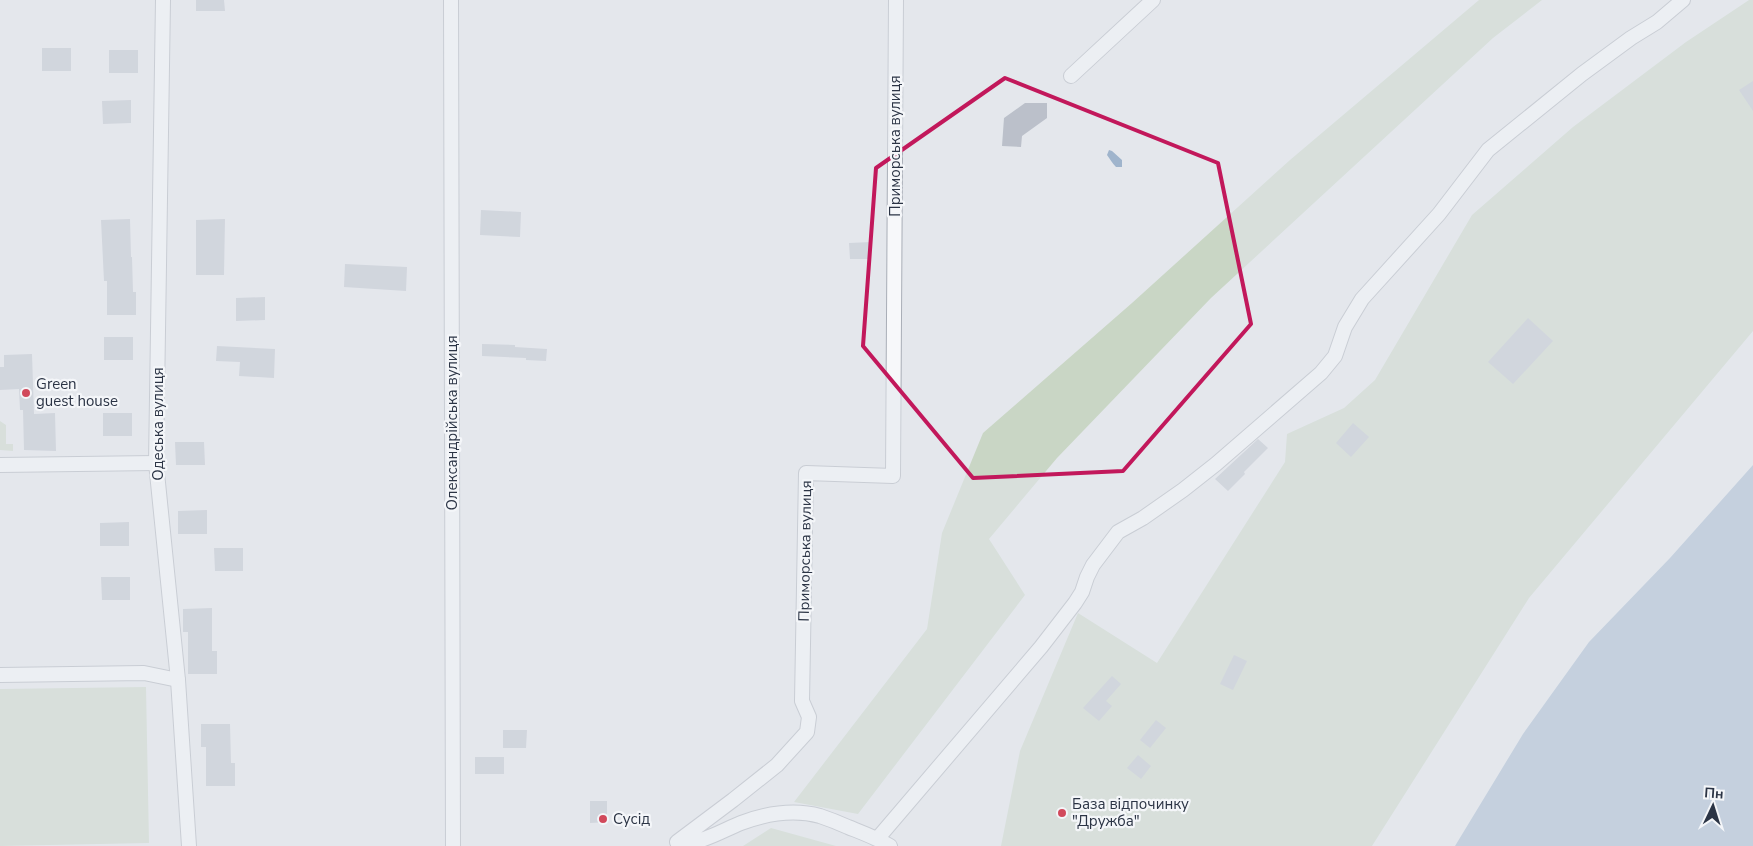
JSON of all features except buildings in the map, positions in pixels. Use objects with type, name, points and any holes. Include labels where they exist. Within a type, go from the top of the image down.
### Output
[{"type":"street","name":"Одеська вулиця","points":[[163,0],[156,462],[178,680],[189,846]]},
{"type":"street","name":"Олександрійська вулиця","points":[[451,0],[453,846]]},
{"type":"street","name":"Приморська вулиця","points":[[673,844],[734,800],[777,765],[807,732],[809,717],[802,700],[806,473],[893,476],[896,0]]},
{"type":"street","points":[[1072,76],[1138,7],[1153,0]]},
{"type":"street","points":[[878,838],[1041,647],[1075,604],[1093,565],[1118,532],[1183,490],[1216,464],[1321,373],[1335,356],[1345,328],[1362,299],[1439,214],[1488,150],[1582,74],[1630,38],[1656,22],[1683,0]]},
{"type":"street","points":[[0,465],[156,462]]},
{"type":"street","points":[[0,675],[144,672],[178,680]]},
{"type":"street","name":"Приморська вулиця","points":[[673,844],[686,846],[700,842],[740,823],[759,817],[779,813],[802,813],[820,816],[878,838],[890,846]]},
{"type":"highlighted area","points":[[1005,78],[1218,163],[1251,324],[1123,471],[973,478],[863,346],[876,168]]},
{"type":"green space","points":[[1479,0],[1542,0],[1493,38],[1211,298],[1057,458],[989,539],[1025,595],[858,814],[794,802],[927,629],[942,533],[983,433],[1132,303],[1290,160]]},
{"type":"green space","points":[[1749,0],[1753,0],[1753,331],[1529,598],[1372,846],[1001,846],[1020,751],[1078,613],[1157,663],[1285,462],[1287,434],[1344,408],[1375,380],[1472,215],[1573,127],[1686,42]]},
{"type":"green space","points":[[0,421],[6,425],[6,444],[13,444],[13,451],[0,450]]},
{"type":"green space","points":[[146,687],[149,843],[0,846],[0,689]]},
{"type":"green space","points":[[771,828],[836,846],[743,846]]},
{"type":"water","points":[[1109,150],[1122,160],[1122,167],[1116,167],[1113,164],[1107,155]]},
{"type":"water","points":[[1753,465],[1753,846],[1455,846],[1523,734],[1589,642],[1670,558]]},
{"type":"place","name":"Green guest house","points":[[26,393]]},
{"type":"place","name":"База відпочинку \"Дружба\"","points":[[1062,813]]},
{"type":"place","name":"Сусід","points":[[603,819]]}]
